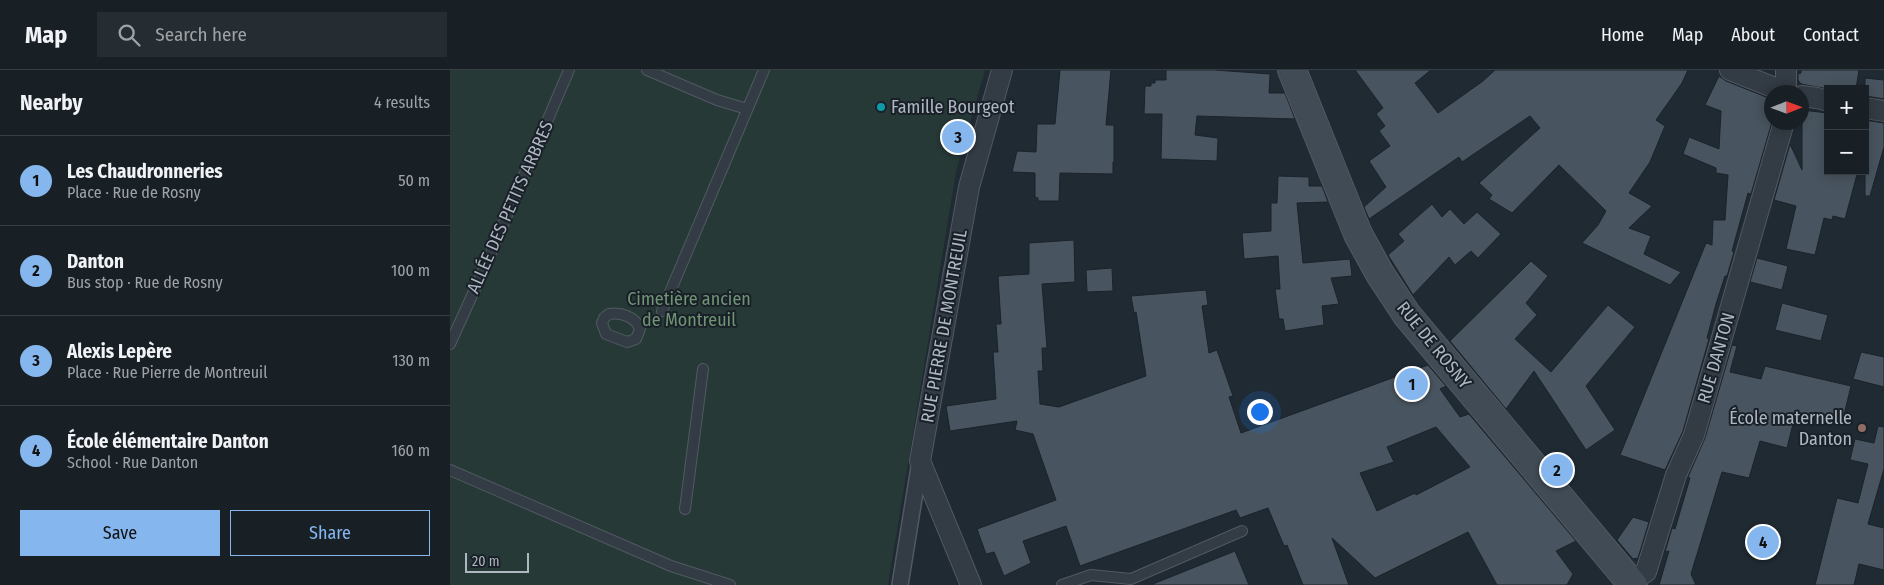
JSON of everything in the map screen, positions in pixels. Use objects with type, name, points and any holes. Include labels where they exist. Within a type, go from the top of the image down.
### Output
[{"type":"main road","name":"RUE DE ROSNY","points":[[1292,70],[1358,234],[1380,274],[1407,315],[1616,563],[1629,584]]},
{"type":"street","name":"RUE PIERRE DE MONTREUIL","points":[[900,585],[969,187],[1002,70]]},
{"type":"street","points":[[1730,70],[1768,85]]},
{"type":"street","points":[[1786,70],[1786,85]]},
{"type":"street","points":[[1809,97],[1824,100]]},
{"type":"street","points":[[1869,108],[1884,110]]},
{"type":"street","name":"RUE DANTON","points":[[1629,584],[1646,572],[1676,475],[1694,435],[1782,130]]},
{"type":"street","points":[[920,461],[971,585]]},
{"type":"lane","name":"ALLÉE DES PETITS ARBRES","points":[[450,344],[569,70]]},
{"type":"lane","points":[[647,70],[717,100],[747,109]]},
{"type":"lane","points":[[662,311],[764,70]]},
{"type":"lane","points":[[685,509],[704,369]]},
{"type":"lane","points":[[450,470],[672,566],[730,585]]},
{"type":"lane","points":[[1062,585],[1091,575],[1131,579],[1242,531]]},
{"type":"green space","name":"Cimetière ancien de Montreuil","points":[[450,70],[985,70],[956,172],[888,585],[450,585]]},
{"type":"building","points":[[1060,70],[1111,70],[1106,125],[1114,125],[1113,174],[1060,173],[1059,201],[1038,201],[1038,198],[1035,197],[1035,173],[1012,172],[1017,151],[1036,152],[1037,124],[1055,124]]},
{"type":"building","points":[[1166,70],[1215,70],[1270,74],[1269,93],[1285,93],[1295,119],[1197,116],[1195,135],[1218,138],[1217,161],[1161,159],[1162,114],[1144,114],[1145,86],[1151,86],[1151,83],[1155,83],[1155,80],[1166,80]]},
{"type":"building","points":[[1355,70],[1431,70],[1415,83],[1438,113],[1483,81],[1495,70],[1688,70],[1682,83],[1656,120],[1665,126],[1650,162],[1629,193],[1652,206],[1629,228],[1651,236],[1644,254],[1681,272],[1670,285],[1582,243],[1598,225],[1606,211],[1559,165],[1512,213],[1489,199],[1492,195],[1479,183],[1540,128],[1530,116],[1462,162],[1459,157],[1369,219],[1364,207],[1386,187],[1369,161],[1390,146],[1379,131],[1385,126],[1376,114],[1383,108]]},
{"type":"building","points":[[1801,70],[1859,70],[1857,85],[1824,85],[1824,88],[1801,84],[1798,80],[1798,74],[1801,73]]},
{"type":"building","points":[[1719,76],[1726,81],[1764,96],[1764,130],[1770,130],[1751,194],[1748,193],[1727,276],[1725,276],[1716,304],[1707,338],[1709,339],[1683,431],[1665,470],[1620,455],[1706,243],[1712,245],[1713,220],[1725,220],[1728,175],[1716,173],[1716,168],[1683,154],[1689,137],[1719,149],[1721,111],[1705,105]]},
{"type":"building","points":[[1865,78],[1884,80],[1884,99],[1869,97],[1869,85],[1865,85]]},
{"type":"building","points":[[1809,111],[1824,113],[1824,175],[1857,175],[1845,219],[1833,216],[1832,220],[1824,218],[1815,255],[1786,249],[1796,206],[1774,200],[1790,144],[1802,170],[1802,130],[1809,130]]},
{"type":"building","points":[[1869,121],[1884,123],[1884,147],[1870,196],[1865,196],[1865,175],[1869,175]]},
{"type":"building","points":[[1278,176],[1309,177],[1309,186],[1322,186],[1328,202],[1297,203],[1303,263],[1350,259],[1352,276],[1331,278],[1339,304],[1322,306],[1324,325],[1285,331],[1283,319],[1279,319],[1275,289],[1280,289],[1278,256],[1244,259],[1242,233],[1271,231],[1271,203],[1277,203]]},
{"type":"building","points":[[1432,204],[1442,217],[1450,209],[1464,224],[1477,212],[1501,234],[1478,258],[1471,251],[1455,265],[1449,257],[1413,295],[1388,255],[1404,241],[1398,234]]},
{"type":"building","points":[[1074,240],[1075,282],[1042,284],[1047,348],[1042,348],[1043,371],[1038,371],[1040,404],[1059,407],[1146,376],[1136,312],[1134,313],[1131,296],[1206,290],[1208,305],[1202,306],[1209,353],[1217,350],[1233,396],[1229,397],[1241,433],[1428,365],[1446,386],[1440,389],[1460,417],[1469,414],[1576,541],[1556,551],[1573,574],[1567,585],[1497,585],[1468,532],[1375,578],[1332,538],[1349,585],[1303,585],[1287,545],[1284,546],[1268,508],[1240,518],[1236,510],[1080,566],[1066,526],[1023,541],[1031,563],[1004,576],[994,552],[986,554],[977,529],[1056,500],[1033,434],[1015,430],[1017,421],[950,431],[946,406],[996,399],[993,352],[998,352],[996,324],[1001,324],[998,276],[1029,274],[1029,243]],"holes":[[[1436,427],[1470,467],[1416,495],[1415,493],[1377,511],[1360,473],[1394,462],[1387,447]]]},
{"type":"building","points":[[1757,258],[1788,266],[1782,290],[1750,282]]},
{"type":"building","points":[[1531,261],[1548,276],[1526,303],[1537,315],[1515,339],[1551,372],[1608,305],[1635,327],[1586,386],[1615,430],[1586,450],[1534,371],[1506,409],[1450,341]]},
{"type":"building","points":[[1112,268],[1113,291],[1087,292],[1086,270]]},
{"type":"building","points":[[1782,303],[1828,315],[1821,341],[1775,330]]},
{"type":"building","points":[[1732,345],[1737,346],[1730,372],[1761,379],[1765,366],[1851,386],[1842,423],[1796,412],[1787,448],[1760,441],[1749,478],[1722,472],[1691,574],[1696,585],[1659,585],[1669,551],[1665,552],[1672,528],[1675,529],[1690,478],[1688,477],[1705,438]]},
{"type":"building","points":[[1861,352],[1884,357],[1884,387],[1853,379]]},
{"type":"building","points":[[1878,426],[1884,427],[1884,469],[1868,524],[1884,528],[1884,570],[1859,564],[1854,585],[1815,585],[1837,498],[1858,503],[1868,464],[1850,460],[1855,439],[1874,443]]},
{"type":"building","points":[[1633,517],[1649,522],[1638,558],[1633,559],[1617,540]]},
{"type":"building","points":[[1235,551],[1249,585],[1153,585],[1153,584]]},
{"type":"place","name":"Famille Bourgeot","points":[[881,107]]},
{"type":"place","name":"Alexis Lepère","points":[[958,137]]},
{"type":"place","name":"Les Chaudronneries","points":[[1412,384]]},
{"type":"place","name":"École maternelle Danton","points":[[1862,428]]},
{"type":"place","name":"Danton","points":[[1557,470]]},
{"type":"place","name":"École élémentaire Danton","points":[[1763,542]]}]
